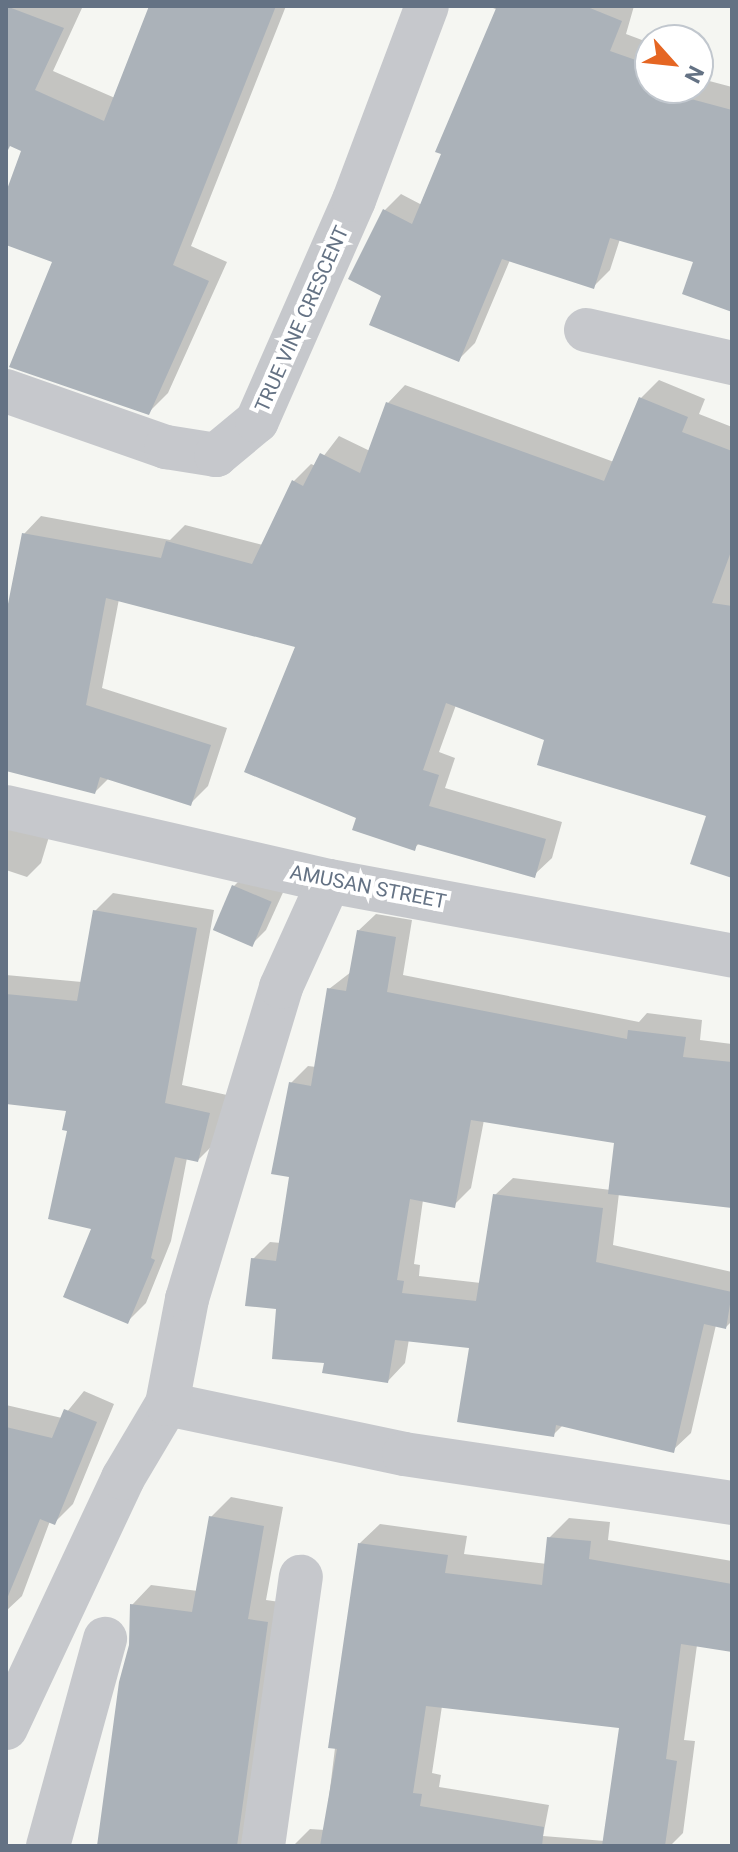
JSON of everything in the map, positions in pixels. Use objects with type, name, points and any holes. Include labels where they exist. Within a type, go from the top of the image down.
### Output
[{"type":"street","name":"TRUE VINE CRESCENT","points":[[6,391],[166,447],[216,455],[257,421],[354,200],[427,6]]},
{"type":"street","points":[[586,330],[732,363]]},
{"type":"street","name":"AMUSAN STREET","points":[[6,807],[329,881],[732,956]]},
{"type":"street","points":[[6,1728],[123,1478],[167,1404],[187,1299],[281,987],[329,881]]},
{"type":"street","points":[[167,1404],[404,1454],[732,1503]]},
{"type":"street","points":[[263,1846],[301,1577]]},
{"type":"street","points":[[48,1846],[105,1639]]},
{"type":"building","points":[[6,6],[64,28],[35,90],[104,121],[149,6],[276,6],[173,265],[209,281],[149,415],[9,367],[52,262],[6,245],[6,192],[21,151],[10,146],[6,154]]},
{"type":"building","points":[[497,6],[585,6],[622,21],[610,51],[634,59],[634,104],[710,104],[732,110],[732,312],[682,294],[693,262],[610,238],[594,289],[502,259],[459,362],[369,325],[381,296],[348,279],[383,209],[412,224],[441,154],[435,152]]},
{"type":"building","points":[[639,397],[688,417],[682,432],[732,451],[732,549],[712,603],[732,606],[732,878],[690,864],[706,816],[537,765],[544,740],[446,703],[423,770],[439,775],[429,806],[546,839],[535,878],[417,844],[415,851],[352,830],[356,818],[244,772],[295,647],[106,598],[86,705],[211,745],[191,806],[100,777],[95,794],[6,771],[6,614],[22,533],[161,558],[166,541],[252,564],[292,480],[303,486],[320,453],[360,473],[386,402],[604,481]]},
{"type":"building","points":[[232,885],[272,902],[252,947],[213,930]]},
{"type":"building","points":[[93,910],[197,928],[165,1103],[210,1113],[198,1162],[175,1157],[151,1258],[155,1260],[128,1324],[63,1297],[91,1229],[48,1219],[67,1131],[62,1130],[66,1111],[6,1104],[6,994],[77,1001]]},
{"type":"building","points":[[357,930],[396,937],[387,992],[627,1039],[628,1030],[686,1037],[683,1057],[732,1062],[732,1208],[608,1194],[614,1143],[471,1120],[455,1208],[410,1199],[397,1280],[404,1281],[402,1293],[476,1301],[493,1194],[603,1208],[596,1262],[732,1292],[726,1329],[704,1324],[674,1453],[556,1425],[554,1437],[457,1422],[469,1348],[395,1340],[388,1383],[322,1373],[324,1363],[272,1359],[276,1309],[245,1306],[251,1258],[276,1261],[289,1177],[271,1174],[289,1082],[311,1086],[327,988],[346,991]]},
{"type":"building","points":[[64,1409],[97,1422],[55,1525],[40,1519],[6,1601],[6,1427],[52,1438]]},
{"type":"building","points":[[209,1516],[264,1526],[248,1619],[268,1622],[237,1846],[97,1846],[119,1682],[129,1645],[130,1604],[192,1612]]},
{"type":"building","points":[[547,1537],[591,1541],[589,1559],[732,1584],[732,1652],[681,1644],[666,1759],[677,1761],[665,1846],[602,1846],[619,1728],[426,1706],[413,1793],[422,1794],[420,1806],[544,1827],[542,1846],[320,1846],[337,1749],[328,1748],[358,1543],[448,1555],[445,1573],[542,1585]]}]
